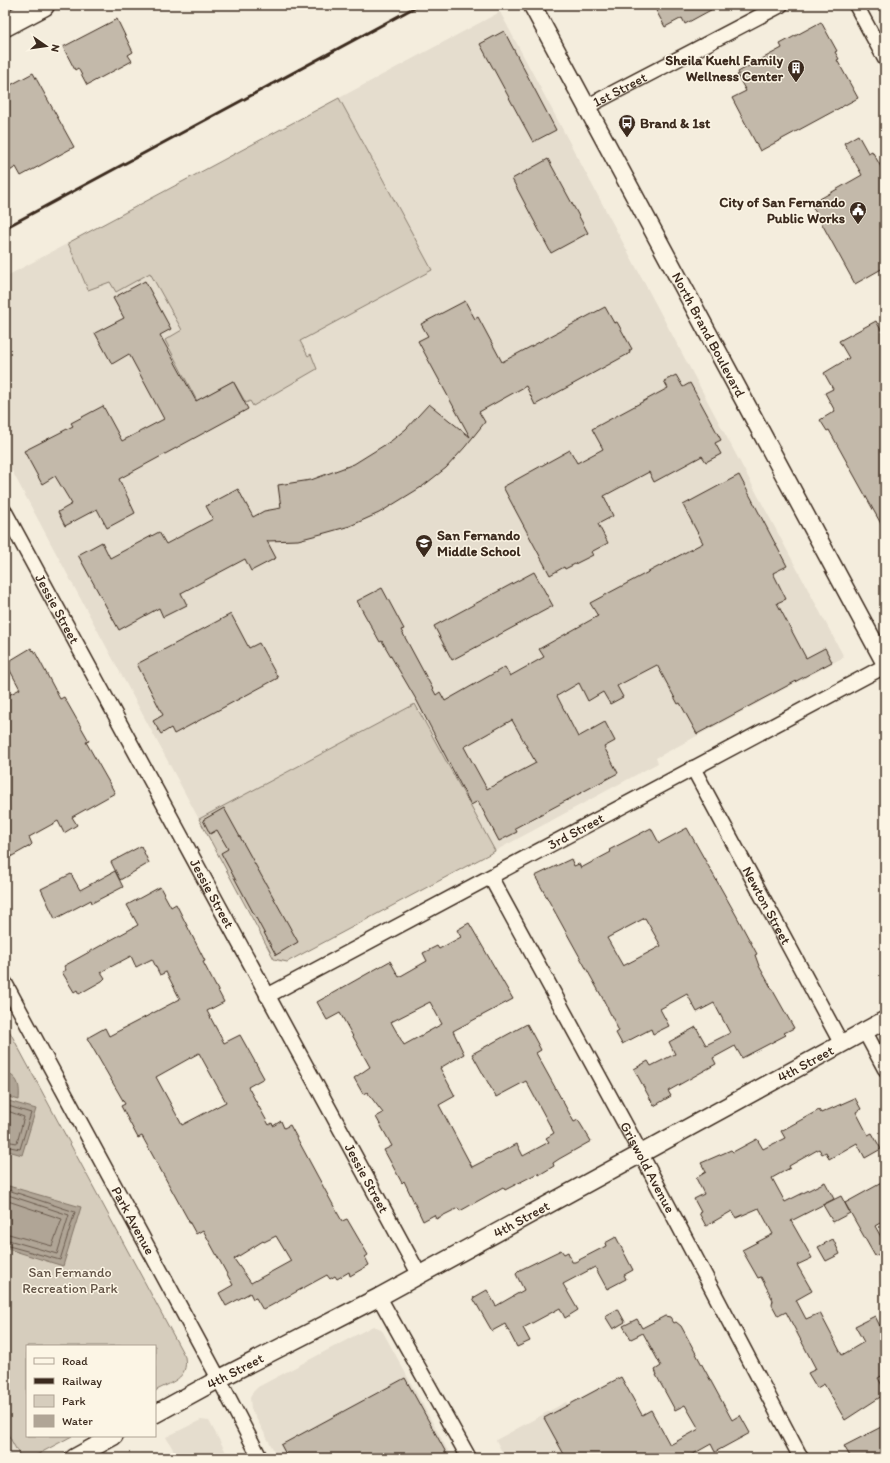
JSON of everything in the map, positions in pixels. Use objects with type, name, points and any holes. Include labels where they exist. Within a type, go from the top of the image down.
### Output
[{"type":"main road","points":[[5,25],[43,5]]},
{"type":"street","name":"North Brand Boulevard","points":[[532,5],[885,665]]},
{"type":"street","name":"1st Street","points":[[586,107],[781,5]]},
{"type":"street","points":[[856,5],[885,58]]},
{"type":"street","name":"Jessie Street","points":[[5,512],[419,1274]]},
{"type":"street","name":"3rd Street","points":[[267,996],[492,878],[885,665]]},
{"type":"street","name":"Newton Street","points":[[693,768],[841,1043]]},
{"type":"street","name":"Griswold Avenue","points":[[492,878],[641,1155],[801,1458]]},
{"type":"street","name":"Park Avenue","points":[[5,983],[219,1379],[260,1458]]},
{"type":"street","name":"4th Street","points":[[156,1413],[219,1379],[379,1297],[641,1155],[864,1030],[885,1020]]},
{"type":"street","points":[[864,1030],[885,1069]]},
{"type":"street","points":[[379,1297],[469,1458]]},
{"type":"street","points":[[74,1458],[112,1437]]},
{"type":"shaded area","name":"San Fernando Middle School","points":[[500,12],[844,657],[656,758],[658,763],[287,962],[280,962],[274,959],[5,458],[5,277]]},
{"type":"shaded area","points":[[373,1326],[379,1328],[383,1332],[452,1458],[278,1458],[251,1409],[250,1398],[253,1392],[258,1387]]},
{"type":"shaded area","points":[[600,1387],[621,1426],[651,1410],[677,1458],[505,1458],[496,1440],[566,1402],[568,1405]]},
{"type":"shaded area","points":[[201,1420],[209,1421],[229,1458],[178,1458],[166,1437]]},
{"type":"shaded area","points":[[5,1429],[21,1458],[5,1458]]},
{"type":"green space","points":[[339,98],[432,270],[300,341],[308,356],[311,354],[317,369],[253,406],[250,401],[246,403],[233,381],[197,401],[165,340],[182,330],[150,273],[116,292],[110,282],[88,290],[68,243]]},
{"type":"green space","points":[[415,704],[495,851],[287,962],[274,959],[199,819]]},
{"type":"green space","name":"San Fernando Recreation Park","points":[[5,1023],[185,1357],[186,1364],[178,1379],[156,1390],[156,1345],[26,1345],[26,1437],[70,1437],[31,1458],[21,1458],[5,1429]]},
{"type":"water","points":[[5,1072],[10,1074],[18,1083],[19,1100],[5,1096]]},
{"type":"water","points":[[5,1100],[36,1109],[22,1155],[5,1150]]},
{"type":"water","points":[[5,1185],[81,1207],[63,1266],[5,1248]]},
{"type":"building","points":[[653,5],[720,5],[685,24],[682,18],[665,27]]},
{"type":"building","points":[[117,19],[133,52],[128,55],[132,61],[87,85],[78,68],[75,70],[63,47]]},
{"type":"building","name":"Sheila Kuehl Family Wellness Center","points":[[821,22],[837,51],[835,52],[839,59],[837,60],[858,98],[760,151],[732,98],[746,91],[737,75],[739,74],[738,72],[782,48],[780,44]]},
{"type":"building","points":[[504,31],[556,130],[533,142],[480,44]]},
{"type":"building","points":[[33,73],[74,147],[21,176],[16,167],[5,174],[5,88]]},
{"type":"building","points":[[858,135],[868,153],[872,151],[885,174],[885,267],[855,284],[811,204],[862,175],[844,143]]},
{"type":"building","points":[[548,159],[588,233],[551,253],[512,179]]},
{"type":"building","points":[[145,281],[171,329],[160,335],[196,401],[233,381],[248,409],[119,479],[135,513],[107,528],[97,509],[65,526],[58,512],[72,504],[55,476],[42,484],[24,451],[73,426],[71,423],[103,406],[122,441],[164,419],[129,354],[112,364],[95,333],[124,318],[113,298]]},
{"type":"building","points":[[465,301],[475,319],[478,317],[502,362],[605,307],[614,323],[617,322],[632,349],[629,351],[630,353],[535,405],[526,386],[479,412],[485,422],[446,468],[423,486],[379,513],[350,526],[298,540],[267,541],[276,558],[251,571],[245,559],[181,593],[187,605],[163,617],[159,608],[119,630],[78,555],[102,542],[110,558],[159,532],[166,544],[213,519],[206,506],[238,489],[253,517],[264,511],[281,508],[278,485],[311,480],[354,464],[391,441],[406,429],[429,404],[470,437],[418,341],[428,336],[421,324]]},
{"type":"building","points":[[876,321],[885,337],[885,531],[829,430],[827,431],[820,420],[835,411],[825,393],[833,389],[824,373],[849,358],[839,341]]},
{"type":"building","points":[[676,375],[683,387],[690,383],[721,440],[715,443],[721,454],[706,462],[702,456],[654,482],[649,472],[604,496],[613,516],[598,524],[608,543],[591,552],[593,555],[565,569],[564,567],[550,575],[503,487],[570,450],[577,463],[603,449],[592,429],[668,388],[664,381]]},
{"type":"building","points":[[739,475],[787,566],[773,573],[786,599],[777,603],[806,658],[825,648],[832,662],[697,734],[680,703],[678,704],[657,665],[617,686],[623,697],[610,704],[603,692],[588,701],[579,683],[557,696],[578,737],[605,722],[615,741],[604,747],[618,773],[515,828],[517,832],[499,841],[478,801],[471,805],[417,701],[382,641],[380,642],[357,601],[382,588],[404,629],[401,630],[436,695],[440,692],[445,701],[505,667],[510,676],[544,657],[539,649],[598,616],[590,603],[703,543],[683,505]],"holes":[[[512,720],[536,763],[487,789],[464,747]]]},
{"type":"building","points":[[534,572],[553,606],[452,660],[434,626]]},
{"type":"building","points":[[231,614],[249,648],[259,643],[278,678],[174,734],[171,728],[161,734],[153,721],[163,715],[137,664]]},
{"type":"building","points":[[31,648],[33,651],[34,650],[60,699],[64,697],[89,741],[86,742],[115,793],[72,817],[77,825],[64,833],[58,821],[29,837],[32,844],[30,846],[5,860],[5,697],[20,689],[6,663]]},
{"type":"building","points":[[224,808],[298,942],[276,955],[221,853],[228,849],[217,830],[210,834],[203,820]]},
{"type":"building","points":[[651,828],[659,843],[687,828],[757,954],[755,955],[759,966],[794,1028],[784,1033],[786,1035],[742,1058],[735,1046],[713,1058],[716,1064],[668,1091],[671,1096],[654,1106],[634,1069],[648,1061],[651,1066],[675,1054],[669,1042],[696,1027],[706,1045],[730,1033],[714,1003],[697,1012],[687,994],[660,1009],[669,1026],[653,1034],[651,1029],[622,1044],[616,1033],[619,1031],[602,997],[535,876],[571,859],[574,866],[579,864],[581,868],[611,852],[609,850]],"holes":[[[645,918],[661,946],[623,966],[607,938]]]},
{"type":"building","points":[[141,846],[149,863],[120,880],[111,862]]},
{"type":"building","points":[[115,871],[123,887],[92,903],[91,900],[55,919],[41,889],[71,874],[80,890]]},
{"type":"building","points":[[160,887],[171,907],[176,904],[205,961],[203,962],[224,1002],[207,1011],[224,1043],[240,1035],[264,1078],[248,1087],[269,1125],[272,1123],[273,1126],[281,1121],[284,1128],[290,1125],[342,1221],[347,1219],[368,1255],[365,1257],[369,1265],[350,1276],[349,1272],[337,1279],[335,1276],[330,1279],[327,1275],[263,1310],[256,1298],[253,1299],[250,1293],[226,1306],[219,1293],[233,1285],[203,1230],[196,1234],[142,1136],[138,1138],[121,1106],[125,1104],[87,1038],[105,1028],[109,1036],[180,999],[166,972],[160,975],[152,959],[136,967],[131,956],[101,972],[105,978],[102,981],[79,994],[77,990],[74,992],[62,972],[66,970],[64,966],[138,925],[127,905]],"holes":[[[199,1053],[226,1102],[182,1125],[156,1077]],[[276,1236],[291,1261],[251,1283],[234,1259],[263,1241],[264,1242]]]},
{"type":"building","points":[[469,923],[513,999],[453,1031],[464,1054],[440,1068],[455,1096],[439,1105],[472,1167],[517,1144],[523,1156],[549,1142],[546,1138],[554,1133],[526,1081],[496,1097],[472,1054],[527,1024],[541,1050],[536,1053],[574,1122],[578,1120],[591,1141],[559,1159],[553,1163],[554,1166],[539,1175],[538,1173],[505,1190],[503,1187],[460,1211],[458,1208],[436,1219],[434,1215],[423,1221],[404,1181],[402,1183],[384,1150],[392,1146],[376,1117],[383,1113],[367,1092],[363,1094],[354,1078],[370,1067],[340,1013],[327,1020],[317,1002],[390,961],[399,977],[427,961],[423,953],[437,946],[439,949],[461,937],[457,930]],"holes":[[[430,1002],[442,1024],[404,1045],[391,1022]]]},
{"type":"building","points":[[855,1098],[861,1109],[856,1112],[868,1135],[872,1133],[881,1149],[865,1158],[857,1143],[829,1159],[826,1152],[822,1154],[819,1149],[789,1166],[790,1168],[772,1178],[785,1202],[825,1182],[834,1199],[791,1221],[812,1258],[797,1265],[812,1291],[796,1300],[806,1319],[820,1313],[842,1355],[864,1342],[855,1326],[875,1316],[885,1336],[885,1374],[878,1378],[885,1390],[885,1394],[845,1420],[824,1384],[817,1388],[808,1373],[816,1369],[786,1312],[778,1316],[772,1305],[773,1300],[761,1277],[758,1278],[742,1250],[773,1234],[759,1208],[736,1218],[732,1211],[706,1226],[694,1199],[704,1194],[696,1178],[706,1172],[701,1163],[731,1150],[733,1152],[757,1139],[763,1149],[785,1138],[781,1131],[819,1110],[821,1113]]},
{"type":"building","points":[[885,1181],[885,1220],[875,1226],[885,1244],[885,1251],[875,1256],[845,1203]]},
{"type":"building","points":[[841,1196],[850,1213],[833,1222],[823,1205]]},
{"type":"building","points":[[616,1237],[633,1270],[624,1275],[626,1279],[607,1289],[595,1267],[563,1284],[578,1310],[565,1318],[560,1308],[523,1328],[530,1341],[517,1347],[505,1324],[492,1331],[473,1298],[487,1290],[496,1306],[524,1290],[516,1274],[520,1270],[561,1250],[564,1254],[568,1252],[572,1262],[575,1262],[606,1246],[605,1243]]},
{"type":"building","points":[[833,1239],[840,1254],[826,1261],[818,1247]]},
{"type":"building","points":[[618,1309],[625,1322],[613,1329],[605,1316]]},
{"type":"building","points":[[665,1316],[670,1317],[674,1323],[676,1322],[681,1326],[732,1420],[740,1415],[750,1433],[715,1452],[711,1444],[686,1458],[566,1458],[544,1418],[621,1377],[642,1415],[651,1410],[670,1445],[699,1429],[685,1405],[675,1410],[656,1375],[655,1370],[661,1366],[643,1333],[631,1339],[623,1326],[637,1319],[642,1328]]},
{"type":"building","points":[[405,1378],[449,1458],[288,1458],[281,1445]]},
{"type":"building","points":[[885,1425],[885,1458],[851,1458],[844,1446]]},
{"type":"railway","points":[[5,228],[419,5]]},
{"type":"place","name":"Sheila Kuehl Family Wellness Center","points":[[796,83]]},
{"type":"place","name":"Brand & 1st","points":[[627,138]]},
{"type":"place","name":"City of San Fernando Public Works","points":[[858,225]]},
{"type":"place","name":"San Fernando Middle School","points":[[424,558]]}]
